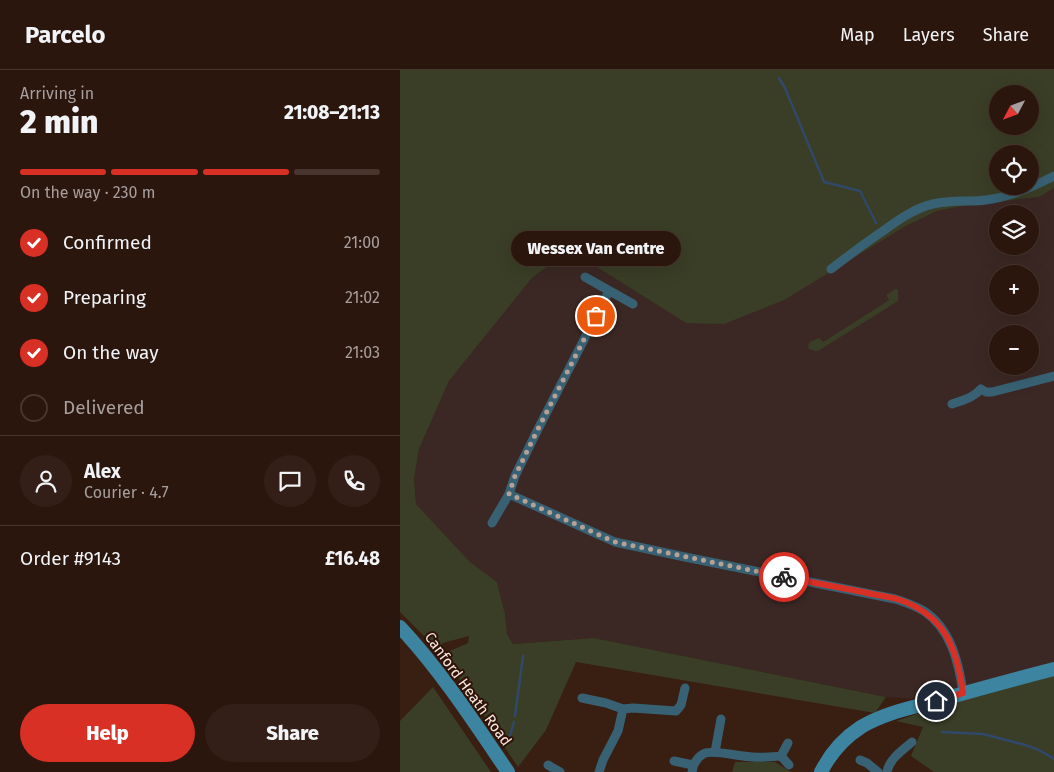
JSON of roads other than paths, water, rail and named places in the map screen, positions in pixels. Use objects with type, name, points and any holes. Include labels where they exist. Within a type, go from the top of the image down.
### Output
[{"type":"street","points":[[831,269],[897,221],[921,208],[932,204],[985,200],[1005,196],[1036,186],[1054,176]]},
{"type":"street","points":[[585,277],[633,304]]},
{"type":"street","points":[[492,523],[509,494],[515,476],[609,290]]},
{"type":"street","points":[[952,404],[976,395],[981,389],[986,392],[992,392],[1054,376]]},
{"type":"street","points":[[509,494],[615,542],[895,599],[910,604],[936,622],[946,635],[957,659],[963,693]]},
{"type":"street","name":"Canford Heath Road","points":[[400,627],[444,680],[508,772]]},
{"type":"street","points":[[821,772],[833,752],[860,728],[871,722],[902,710],[1054,669]]},
{"type":"street","points":[[582,698],[623,709],[676,711],[681,706],[685,688]]},
{"type":"street","points":[[599,772],[602,760],[618,731],[623,709]]},
{"type":"street","points":[[715,752],[721,719]]},
{"type":"street","points":[[887,772],[891,762],[912,742]]},
{"type":"street","points":[[781,756],[788,743]]},
{"type":"street","points":[[674,761],[693,769],[698,758],[705,753],[715,752],[754,758],[781,756],[789,764]]},
{"type":"street","points":[[860,760],[878,772]]},
{"type":"street","points":[[548,765],[560,772]]},
{"type":"waterway","points":[[779,78],[785,88],[824,182],[860,191],[876,223]]},
{"type":"waterway","points":[[515,716],[523,656]]},
{"type":"waterway","points":[[509,739],[514,722]]},
{"type":"waterway","points":[[942,732],[983,734],[1025,745],[1039,750],[1054,759]]},
{"type":"place","name":"Wessex Van Centre","points":[[596,316]]}]
